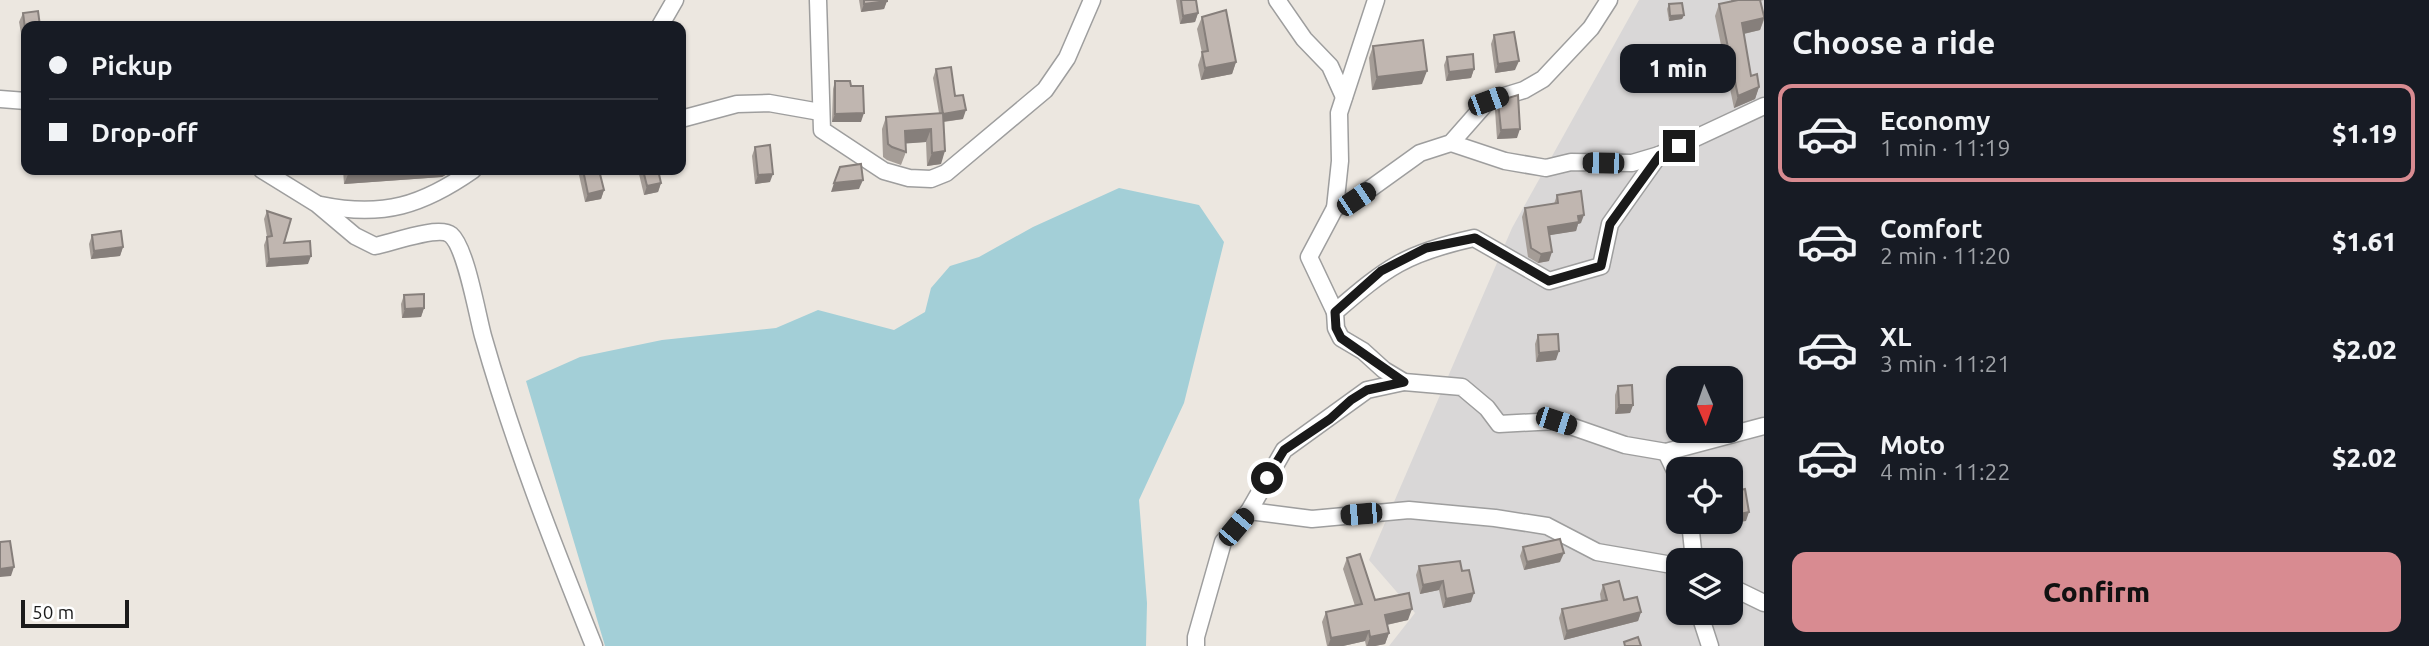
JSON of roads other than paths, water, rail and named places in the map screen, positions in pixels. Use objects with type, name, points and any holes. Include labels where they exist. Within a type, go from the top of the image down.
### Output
[{"type":"street","points":[[663,21],[675,0]]},
{"type":"street","points":[[818,0],[822,130],[884,171],[909,178],[931,179],[946,173],[1045,90],[1067,58],[1092,0]]},
{"type":"street","points":[[1276,0],[1304,39],[1331,66],[1344,97]]},
{"type":"street","points":[[1376,0],[1339,113],[1335,208],[1310,257],[1335,312],[1336,328],[1341,338],[1404,382]]},
{"type":"street","points":[[1335,208],[1356,199],[1420,153],[1451,144],[1488,101],[1524,90],[1543,79],[1591,28],[1609,0]]},
{"type":"street","points":[[0,99],[21,101]]},
{"type":"street","points":[[686,118],[737,104],[769,103],[820,112]]},
{"type":"street","points":[[1451,144],[1505,162],[1546,168],[1572,162],[1632,163],[1660,155],[1764,106]]},
{"type":"street","points":[[1335,312],[1381,271],[1426,248],[1475,238],[1549,281],[1601,266],[1610,224],[1660,155]]},
{"type":"street","points":[[269,175],[317,204],[355,236],[374,246],[438,230],[451,235],[463,252],[485,343],[515,438],[594,646]]},
{"type":"street","points":[[317,204],[349,211],[405,206],[441,192],[466,175]]},
{"type":"street","points":[[1196,646],[1196,637],[1223,542],[1249,511],[1284,450],[1367,390],[1404,382],[1462,387],[1487,408],[1499,424],[1556,421],[1625,445],[1666,452],[1764,426]]},
{"type":"street","points":[[1666,452],[1668,457]]},
{"type":"street","points":[[1249,511],[1312,519],[1409,510],[1495,518],[1547,526],[1597,552],[1666,564]]},
{"type":"street","points":[[1743,593],[1764,603]]},
{"type":"street","points":[[1703,625],[1710,646]]},
{"type":"water","points":[[1119,188],[1199,205],[1224,242],[1184,403],[1139,500],[1147,603],[1146,646],[605,646],[526,381],[580,357],[662,340],[776,328],[818,310],[894,330],[925,312],[931,288],[950,266],[979,257],[1033,227]]}]
